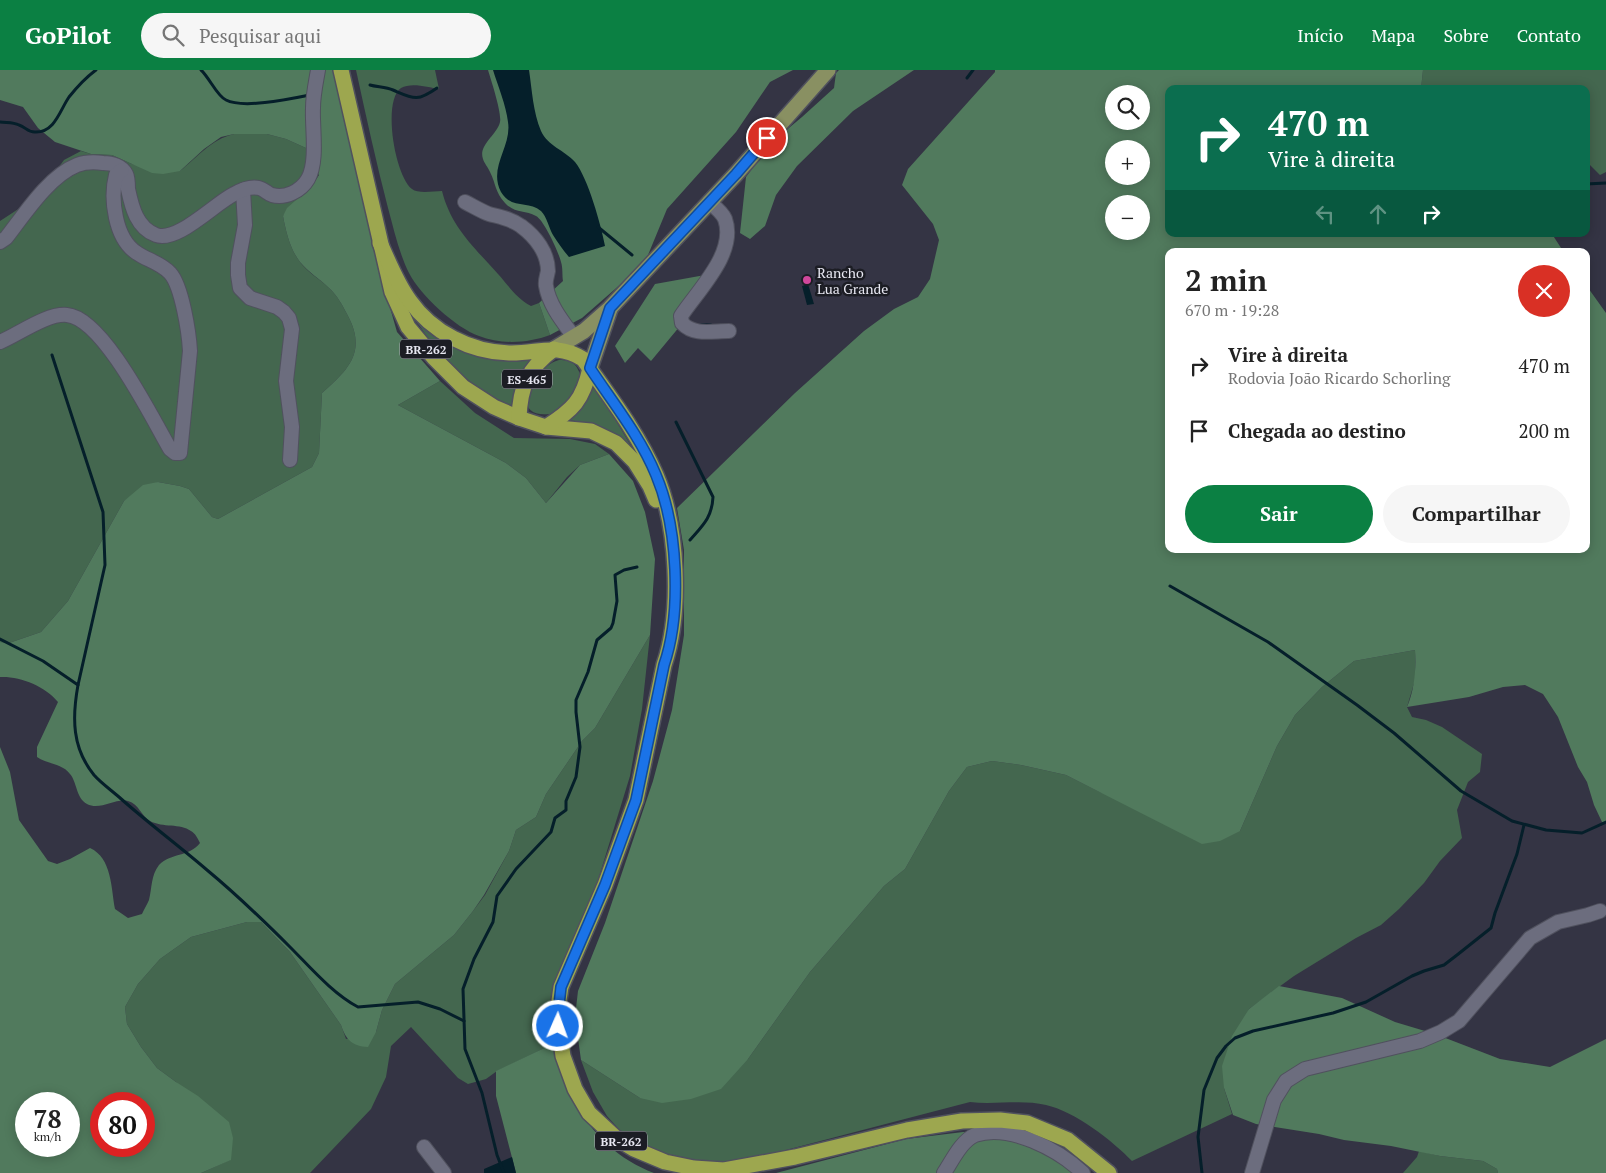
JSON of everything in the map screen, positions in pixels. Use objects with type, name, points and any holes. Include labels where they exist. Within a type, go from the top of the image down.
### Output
[{"type":"highway","name":"BR-262","points":[[341,70],[392,292],[408,327],[434,358],[463,387],[494,407],[519,418],[546,427],[591,431],[616,443],[635,462],[650,486],[658,504],[667,564],[664,665]]},
{"type":"highway","name":"BR-262","points":[[380,243],[409,301],[437,328],[452,338],[480,350],[509,353],[554,349],[571,352],[583,359],[638,439],[656,475],[664,498],[672,538],[676,585],[675,620],[670,647],[664,665],[636,800],[605,885],[561,987],[558,1014],[563,1056],[575,1089],[589,1112],[616,1138],[634,1149],[665,1162],[694,1168],[724,1170],[795,1157],[906,1130],[962,1121],[1000,1120],[1027,1123],[1068,1140],[1108,1173]]},
{"type":"highway","name":"ES-465","points":[[519,418],[522,388],[539,362],[554,349]]},
{"type":"highway","name":"ES-465","points":[[546,427],[569,412],[579,401],[586,385],[590,368]]},
{"type":"main road","name":"ES-465","points":[[554,349],[584,331],[610,308],[828,70]]},
{"type":"main road","name":"ES-465","points":[[590,368],[610,308]]},
{"type":"street","points":[[0,242],[6,238],[35,200],[63,173],[78,164],[107,163],[119,167],[126,175],[133,210],[138,221],[147,230],[166,238],[182,231],[209,210],[243,190],[260,188],[270,195],[281,197],[298,190],[307,180],[312,165],[313,107],[318,70]]},
{"type":"street","points":[[0,342],[53,316],[67,314],[77,317],[104,341],[114,354],[170,449],[175,453],[180,453],[190,351],[189,334],[176,283],[170,274],[163,267],[136,253],[127,245],[120,232],[115,215],[114,182],[116,175],[122,170]]},
{"type":"street","points":[[243,190],[245,225],[238,263],[240,288],[250,298],[277,307],[284,312],[289,318],[292,329],[286,381],[292,427],[290,460]]},
{"type":"street","points":[[465,202],[488,213],[514,221],[527,231],[542,248],[547,260],[546,285],[550,298],[563,323],[574,337]]},
{"type":"street","points":[[709,202],[725,218],[727,229],[726,243],[721,260],[681,316],[682,323],[688,330],[696,332],[729,331]]},
{"type":"street","points":[[1252,1173],[1274,1100],[1286,1081],[1305,1069],[1420,1041],[1441,1032],[1459,1021],[1530,938],[1558,922],[1588,916],[1600,911]]},
{"type":"street","points":[[944,1173],[967,1141],[975,1135],[996,1132],[1016,1135],[1047,1147],[1083,1173]]},
{"type":"street","points":[[424,1147],[444,1173]]},
{"type":"green space","points":[[0,70],[337,70],[385,290],[397,332],[440,381],[398,405],[506,463],[526,478],[546,503],[580,465],[609,454],[633,481],[645,512],[655,559],[650,635],[595,728],[582,741],[546,794],[536,817],[516,830],[509,851],[473,911],[454,935],[395,984],[382,1010],[376,1032],[368,1047],[354,1044],[350,1041],[290,952],[261,922],[247,922],[191,937],[160,959],[138,984],[125,1007],[127,1024],[141,1047],[157,1068],[198,1096],[229,1122],[233,1138],[231,1160],[201,1173],[0,1173],[0,747],[10,772],[19,820],[48,861],[57,864],[90,848],[103,859],[107,866],[115,909],[128,918],[142,914],[149,900],[153,877],[159,865],[168,858],[190,851],[200,843],[194,833],[187,829],[150,821],[135,805],[128,801],[118,801],[97,806],[87,804],[81,798],[67,770],[37,757],[37,747],[58,702],[53,696],[32,683],[16,678],[0,677],[0,642],[9,643],[41,632],[68,601],[124,501],[143,485],[158,482],[189,489],[212,517],[218,519],[312,467],[319,453],[322,393],[347,368],[355,350],[356,340],[348,316],[340,301],[332,291],[300,262],[287,234],[283,216],[287,208],[311,187],[319,175],[315,156],[306,148],[286,139],[267,134],[234,134],[221,137],[204,149],[180,171],[163,174],[152,173],[112,155],[91,154],[55,142],[38,128],[23,107],[0,100]]},
{"type":"green space","points":[[356,70],[435,70],[439,89],[410,85],[401,88],[395,96],[392,107],[393,138],[400,170],[406,181],[415,191],[442,191],[451,215],[464,236],[513,292],[531,306],[539,303],[550,335],[533,340],[515,342],[496,341],[479,336],[460,326],[440,310],[414,282],[405,265],[395,233],[375,156]]},
{"type":"green space","points":[[488,70],[793,70],[770,82],[736,132],[667,209],[648,255],[630,276],[582,318],[550,335],[539,303],[563,281],[562,264],[543,224],[536,216],[513,209],[505,203],[499,195],[484,161],[483,149],[500,122],[498,104]]},
{"type":"green space","points":[[839,70],[914,70],[853,111],[797,166],[776,195],[765,226],[750,239],[740,233],[746,177],[772,142],[834,88],[836,73]]},
{"type":"green space","points":[[995,70],[1423,70],[1421,85],[1165,85],[1165,237],[1554,237],[1561,248],[1165,248],[1165,553],[1590,553],[1590,291],[1606,313],[1606,824],[1602,822],[1594,805],[1587,782],[1578,767],[1558,717],[1543,694],[1525,685],[1503,687],[1469,697],[1407,707],[1412,693],[1415,650],[1354,661],[1322,687],[1295,715],[1277,746],[1240,831],[1220,841],[1202,844],[1066,775],[992,761],[967,767],[949,791],[905,869],[884,886],[810,972],[748,1059],[721,1089],[691,1099],[662,1103],[640,1098],[581,1060],[575,1017],[578,991],[605,923],[653,781],[672,710],[684,635],[684,550],[677,508],[795,393],[864,331],[894,309],[918,297],[930,279],[939,240],[933,224],[902,185],[908,169]]},
{"type":"green space","points":[[1423,70],[1606,70],[1606,172],[1600,175],[1590,165],[1590,85],[1421,85]]},
{"type":"green space","points":[[234,134],[267,134],[286,139],[306,148],[315,156],[319,174],[283,216],[291,246],[297,257],[306,269],[332,291],[340,301],[348,316],[356,340],[355,350],[347,368],[322,393],[319,453],[312,467],[218,519],[212,517],[189,489],[180,486],[158,482],[124,501],[68,601],[41,632],[9,643],[0,642],[0,221],[23,206],[49,180],[64,160],[81,151],[91,154],[112,155],[132,164],[180,171],[211,144]]},
{"type":"green space","points":[[705,275],[685,320],[651,361],[638,348],[625,363],[615,346],[655,284]]},
{"type":"green space","points":[[408,309],[435,333],[463,350],[474,354],[495,358],[539,355],[520,380],[514,393],[511,410],[473,384],[441,357]]},
{"type":"green space","points":[[559,360],[572,362],[582,379],[572,400],[564,410],[553,414],[537,413],[529,409],[527,401],[528,392],[533,381],[540,372]]},
{"type":"green space","points":[[440,381],[475,413],[514,438],[570,439],[595,444],[609,454],[580,465],[567,477],[546,503],[526,478],[506,463],[398,405]]},
{"type":"green space","points":[[594,384],[652,481],[593,424],[569,420],[587,398]]},
{"type":"green space","points":[[650,635],[642,709],[630,776],[587,916],[560,986],[559,1041],[497,1071],[486,1079],[468,1084],[458,1078],[411,1027],[391,1046],[386,1077],[371,1109],[310,1173],[201,1173],[230,1160],[176,1082],[157,1068],[127,1024],[125,1007],[138,984],[160,959],[191,937],[247,922],[261,922],[290,952],[341,1025],[346,1039],[376,1032],[382,1010],[395,984],[454,935],[485,895],[509,851],[516,830],[536,817],[546,794],[582,741],[595,728]]},
{"type":"green space","points":[[1415,650],[1415,680],[1407,707],[1412,717],[1426,720],[1442,727],[1482,754],[1480,772],[1468,782],[1457,810],[1462,838],[1440,861],[1424,883],[1381,925],[1294,976],[1249,1009],[1224,1088],[1232,1114],[1132,1161],[1081,1120],[1057,1108],[1028,1102],[970,1102],[759,1157],[726,1163],[697,1164],[652,1152],[626,1137],[607,1116],[593,1092],[581,1060],[640,1098],[748,1059],[810,972],[884,886],[905,869],[949,791],[967,767],[992,761],[1066,775],[1100,792],[1240,831],[1277,746],[1295,715],[1322,687],[1354,661]]},
{"type":"green space","points":[[1279,986],[1342,998],[1395,1022],[1435,1034],[1500,1059],[1550,1067],[1606,1039],[1606,1173],[1498,1173],[1497,1169],[1483,1161],[1440,1156],[1256,1124],[1233,1115],[1224,1088],[1222,1066],[1232,1036],[1249,1009]]},
{"type":"green space","points":[[559,1041],[573,1094],[590,1125],[618,1153],[654,1173],[516,1173],[496,1096],[496,1071]]},
{"type":"green space","points":[[997,1131],[1018,1137],[1079,1173],[776,1173],[906,1139],[963,1132]]},
{"type":"green space","points":[[1419,1151],[1440,1156],[1483,1161],[1497,1169],[1498,1173],[1403,1173],[1417,1157]]},
{"type":"water","points":[[493,70],[529,70],[534,109],[541,131],[552,144],[571,158],[580,169],[593,202],[605,246],[569,257],[553,235],[541,211],[531,206],[510,201],[501,192],[497,174],[507,140],[508,122],[504,102]]},
{"type":"water","points":[[808,284],[814,304],[807,305],[802,286]]},
{"type":"water","points":[[512,1157],[516,1173],[484,1173],[484,1169]]},
{"type":"waterway","points":[[0,122],[17,124],[33,132],[43,131],[56,119],[72,93],[96,70]]},
{"type":"waterway","points":[[201,70],[216,91],[223,98],[234,103],[267,102],[310,95]]},
{"type":"waterway","points":[[967,78],[973,70]]},
{"type":"waterway","points":[[370,85],[390,89],[415,98],[437,88]]},
{"type":"waterway","points":[[1590,184],[1606,183]]},
{"type":"waterway","points":[[598,227],[632,255]]},
{"type":"waterway","points":[[701,325],[711,325]]},
{"type":"waterway","points":[[52,355],[103,512],[105,565],[78,685],[75,709],[78,743],[87,765],[103,784],[239,898],[322,980],[349,1002],[358,1007],[418,1002],[440,1009],[464,1021]]},
{"type":"waterway","points":[[676,422],[713,497],[711,511],[702,526],[690,540]]},
{"type":"waterway","points":[[504,1173],[497,1155],[482,1093],[465,1049],[463,989],[474,959],[493,922],[497,896],[516,869],[551,832],[555,818],[566,810],[566,801],[576,777],[580,747],[576,700],[588,672],[597,640],[611,628],[613,623],[617,601],[615,575],[624,570],[637,567]]},
{"type":"waterway","points":[[1170,586],[1268,642],[1394,733],[1461,791],[1512,821],[1546,830],[1582,833],[1606,822]]},
{"type":"waterway","points":[[0,639],[43,661],[78,685]]},
{"type":"waterway","points":[[1202,1173],[1198,1137],[1204,1090],[1217,1058],[1226,1046],[1235,1038],[1253,1031],[1333,1013],[1366,1002],[1412,976],[1444,965],[1491,928],[1517,854],[1524,825]]},
{"type":"place","name":"Rancho Lua Grande","points":[[807,280]]},
{"type":"route","points":[[558,1026],[561,987],[605,885],[636,800],[675,620],[676,585],[672,538],[664,498],[656,475],[638,439],[590,368],[610,308],[736,174],[767,138]]}]
